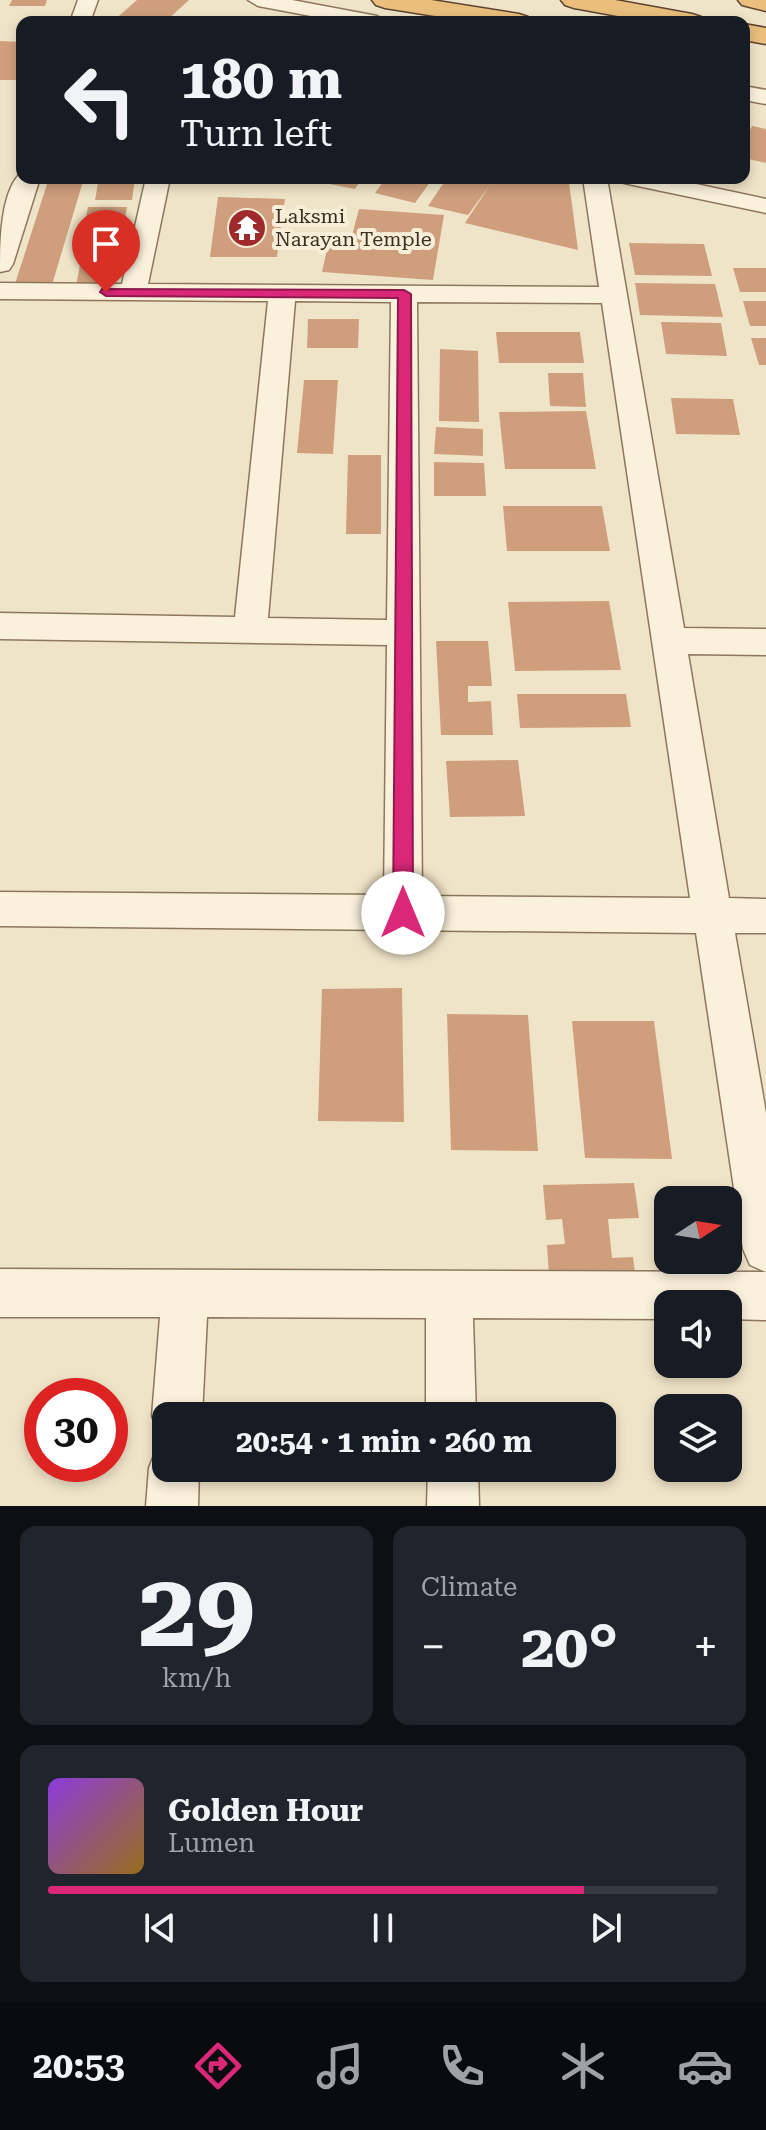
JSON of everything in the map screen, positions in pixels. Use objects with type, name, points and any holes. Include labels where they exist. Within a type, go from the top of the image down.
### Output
[{"type":"highway","points":[[385,0],[482,16]]},
{"type":"highway","points":[[574,0],[660,16]]},
{"type":"highway","points":[[751,0],[766,3]]},
{"type":"street","points":[[258,0],[345,16]]},
{"type":"street","points":[[0,264],[26,184]]},
{"type":"street","points":[[133,292],[157,184]]},
{"type":"street","points":[[596,184],[766,1249]]},
{"type":"street","points":[[662,184],[766,206]]},
{"type":"street","points":[[0,291],[613,295]]},
{"type":"street","points":[[250,630],[282,293]]},
{"type":"street","points":[[403,913],[404,294]]},
{"type":"street","points":[[0,626],[403,633]]},
{"type":"street","points":[[669,641],[766,642]]},
{"type":"street","points":[[0,909],[766,916]]},
{"type":"street","points":[[0,1293],[766,1296]]},
{"type":"street","points":[[178,1402],[185,1294]]},
{"type":"street","points":[[449,1295],[451,1402]]},
{"type":"street","points":[[172,1506],[173,1482]]},
{"type":"street","points":[[453,1482],[453,1506]]},
{"type":"building","points":[[12,0],[47,0],[45,6],[9,6]]},
{"type":"building","points":[[137,0],[189,0],[172,16],[119,16]]},
{"type":"building","points":[[0,41],[16,42],[16,80],[0,80]]},
{"type":"building","points":[[752,126],[766,129],[766,163],[750,159]]},
{"type":"building","points":[[47,184],[82,184],[51,288],[14,287]]},
{"type":"building","points":[[98,184],[134,184],[132,200],[95,200]]},
{"type":"building","points":[[330,184],[358,184],[355,189]]},
{"type":"building","points":[[382,184],[429,184],[415,203],[375,193]]},
{"type":"building","points":[[443,184],[569,184],[578,250],[465,223],[490,185],[468,215],[428,206]]},
{"type":"building","name":"Laksmi Narayan Temple","points":[[218,197],[285,199],[277,257],[210,257]]},
{"type":"building","points":[[88,207],[127,207],[120,247],[80,247]]},
{"type":"building","points":[[359,209],[444,215],[433,280],[322,272],[328,245],[349,247]]},
{"type":"building","points":[[629,243],[704,244],[712,276],[635,275]]},
{"type":"building","points":[[82,254],[118,254],[113,285],[76,286]]},
{"type":"building","points":[[733,268],[766,268],[766,292],[740,292]]},
{"type":"building","points":[[635,283],[715,284],[723,317],[640,315]]},
{"type":"building","points":[[743,301],[766,301],[766,326],[750,326]]},
{"type":"building","points":[[308,319],[359,319],[358,348],[307,348]]},
{"type":"building","points":[[661,322],[721,323],[727,356],[666,354]]},
{"type":"building","points":[[496,332],[580,332],[584,363],[499,363]]},
{"type":"building","points":[[751,338],[766,338],[766,365],[759,365]]},
{"type":"building","points":[[440,349],[478,351],[479,422],[439,421]]},
{"type":"building","points":[[548,373],[583,373],[586,407],[550,406]]},
{"type":"building","points":[[304,380],[338,380],[333,454],[297,453]]},
{"type":"building","points":[[671,398],[733,399],[740,435],[676,434]]},
{"type":"building","points":[[586,411],[596,469],[505,469],[499,412]]},
{"type":"building","points":[[436,427],[483,429],[483,456],[434,454]]},
{"type":"building","points":[[348,455],[381,455],[381,534],[346,534]]},
{"type":"building","points":[[434,462],[484,463],[486,496],[434,496]]},
{"type":"building","points":[[503,506],[602,506],[610,551],[507,551]]},
{"type":"building","points":[[609,601],[621,670],[515,671],[508,602]]},
{"type":"building","points":[[436,641],[488,641],[492,686],[468,686],[468,702],[491,701],[493,735],[441,735]]},
{"type":"building","points":[[517,694],[626,694],[631,727],[520,728]]},
{"type":"building","points":[[518,760],[525,816],[450,817],[446,761]]},
{"type":"building","points":[[402,988],[404,1122],[318,1121],[322,989]]},
{"type":"building","points":[[447,1014],[528,1015],[538,1151],[451,1150]]},
{"type":"building","points":[[572,1021],[654,1021],[672,1159],[585,1158]]},
{"type":"building","points":[[634,1183],[639,1218],[608,1219],[612,1258],[633,1257],[635,1273],[549,1275],[547,1245],[565,1244],[562,1219],[546,1220],[543,1185]]},
{"type":"place","name":"Laksmi Narayan Temple","points":[[247,228]]},
{"type":"route","points":[[106,292],[404,294],[403,913]]}]
